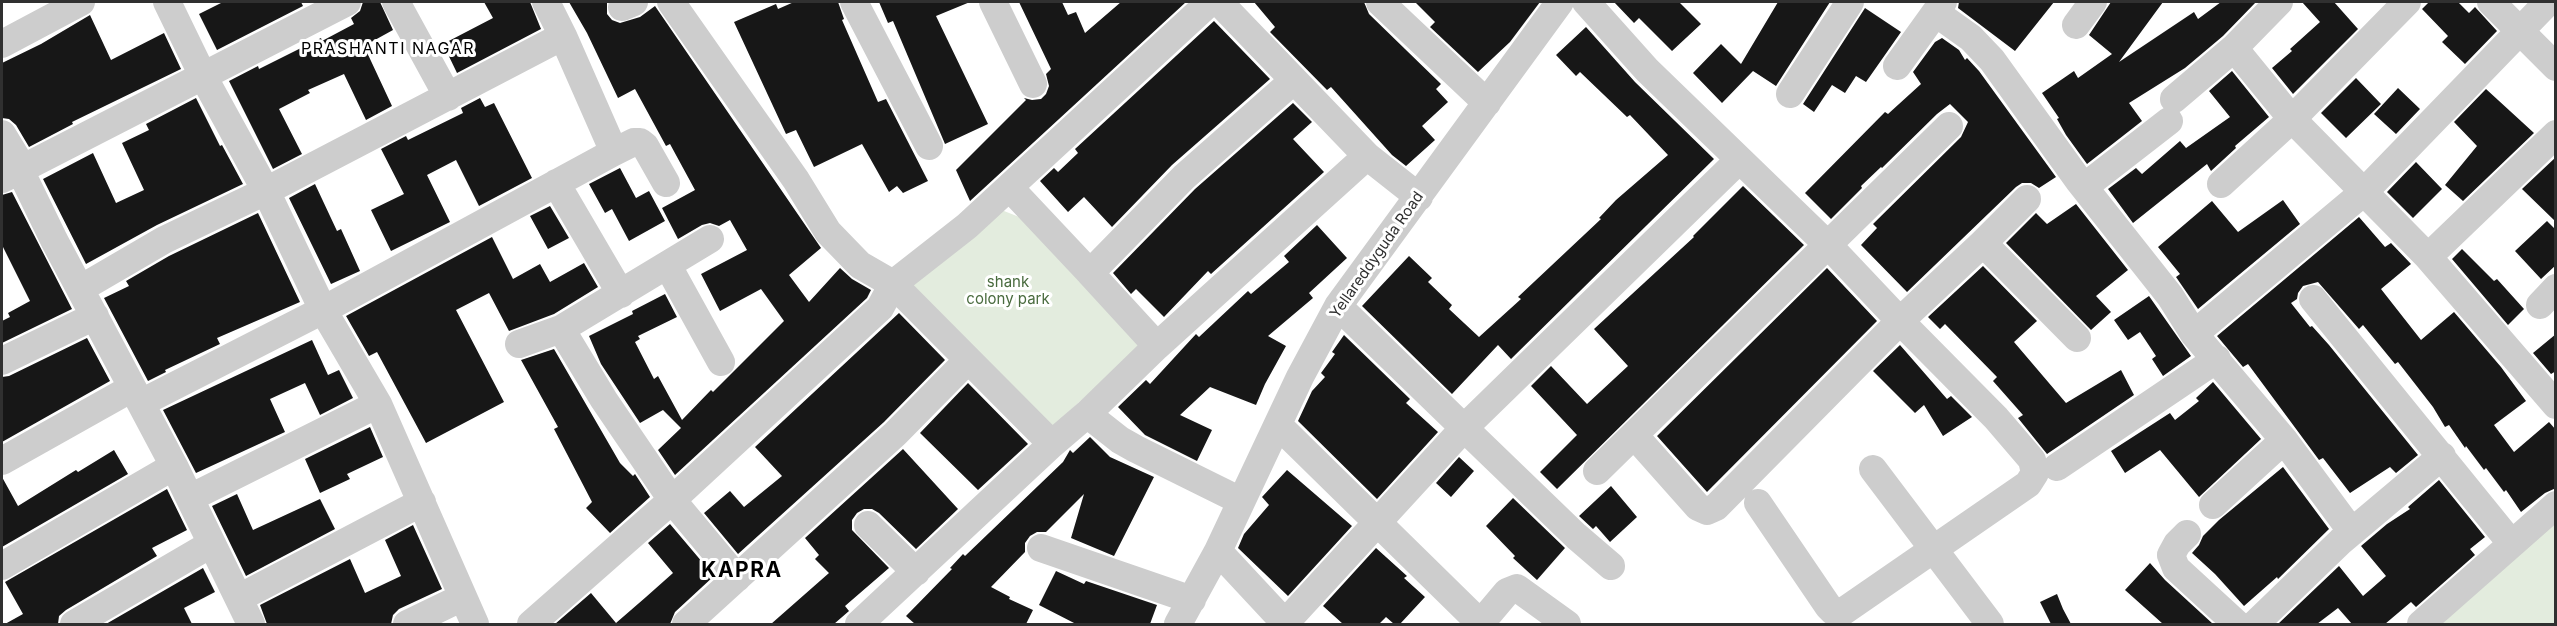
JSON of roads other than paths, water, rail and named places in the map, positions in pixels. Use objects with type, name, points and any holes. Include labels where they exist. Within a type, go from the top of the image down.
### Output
[{"type":"street","points":[[2,44],[81,2]]},
{"type":"street","points":[[167,2],[203,76],[266,191],[323,310],[378,404],[475,624]]},
{"type":"street","points":[[11,174],[347,2]]},
{"type":"street","points":[[396,2],[448,97]]},
{"type":"street","points":[[546,2],[614,152]]},
{"type":"street","points":[[671,2],[796,180],[828,232],[860,265],[893,284],[1052,444]]},
{"type":"street","points":[[854,2],[929,146]]},
{"type":"street","points":[[993,2],[1033,84]]},
{"type":"street","points":[[531,624],[672,500],[880,308],[893,284],[968,226],[1210,2]]},
{"type":"street","points":[[1219,2],[1367,156],[1419,197]]},
{"type":"street","points":[[1380,2],[1487,103]]},
{"type":"street","name":"Yellareddyguda Road","points":[[1178,624],[1218,551],[1300,377],[1338,306],[1560,2]]},
{"type":"street","points":[[1586,2],[1647,70],[1827,244],[1996,418],[2032,460],[2035,473],[2028,484],[1841,613],[1834,612],[1828,606],[1758,502]]},
{"type":"street","points":[[1790,94],[1850,2]]},
{"type":"street","points":[[2076,25],[2093,2]]},
{"type":"street","points":[[2084,187],[2172,110],[2279,2]]},
{"type":"street","points":[[2221,184],[2292,119],[2407,2]]},
{"type":"street","points":[[2491,2],[2556,67]]},
{"type":"street","points":[[2194,334],[2365,190],[2548,2]]},
{"type":"street","points":[[1897,66],[1939,7],[1971,38],[1992,60],[2084,187],[2163,288],[2194,334],[2284,441],[2352,532]]},
{"type":"street","points":[[80,289],[164,240],[266,191],[563,36]]},
{"type":"street","points":[[2234,48],[2292,119],[2365,190],[2428,257],[2555,402]]},
{"type":"street","points":[[1090,273],[1184,177],[1294,80]]},
{"type":"street","points":[[1597,471],[1949,126]]},
{"type":"street","points":[[2,134],[16,157],[11,174],[95,316],[174,466],[251,624]]},
{"type":"street","points":[[2428,257],[2556,134]]},
{"type":"street","points":[[2,461],[323,310],[634,142],[640,142],[645,146],[666,183]]},
{"type":"street","points":[[859,624],[1087,414],[1156,346],[1367,156]]},
{"type":"street","points":[[1218,551],[1286,624],[1464,428],[1738,160]]},
{"type":"street","points":[[556,183],[621,294]]},
{"type":"street","points":[[1010,188],[1156,346]]},
{"type":"street","points":[[1634,435],[1698,507],[1707,511],[1716,507],[1900,321],[2027,199]]},
{"type":"street","points":[[519,344],[561,329],[710,240]]},
{"type":"street","points":[[1983,243],[2077,338]]},
{"type":"street","points":[[668,266],[721,362]]},
{"type":"street","points":[[2313,299],[2511,543]]},
{"type":"street","points":[[1338,306],[1576,536],[1611,566]]},
{"type":"street","points":[[2,361],[95,316]]},
{"type":"street","points":[[561,329],[604,400],[672,500],[737,578]]},
{"type":"street","points":[[2057,467],[2217,359]]},
{"type":"street","points":[[686,624],[895,434],[968,360]]},
{"type":"street","points":[[190,498],[378,404]]},
{"type":"street","points":[[1087,414],[1120,440],[1241,501]]},
{"type":"street","points":[[1278,425],[1480,624],[1507,592],[1517,588],[1567,624]]},
{"type":"street","points":[[2212,505],[2284,441]]},
{"type":"street","points":[[2255,624],[2352,532],[2442,456]]},
{"type":"street","points":[[2,566],[174,466]]},
{"type":"street","points":[[1873,469],[1990,624]]},
{"type":"street","points":[[239,598],[422,502]]},
{"type":"street","points":[[2421,624],[2556,505]]},
{"type":"street","points":[[868,525],[916,572]]},
{"type":"street","points":[[2187,534],[2177,544],[2171,555],[2176,568],[2237,624]]},
{"type":"street","points":[[74,624],[211,544]]},
{"type":"street","points":[[1041,548],[1192,600]]},
{"type":"street","points":[[407,624],[463,597]]},
{"type":"district","name":"PRASHANTI NAGAR","points":[[388,49]]},
{"type":"district","name":"KAPRA","points":[[742,571]]},
{"type":"park label","name":"shank colony park","points":[[1008,290]]}]
